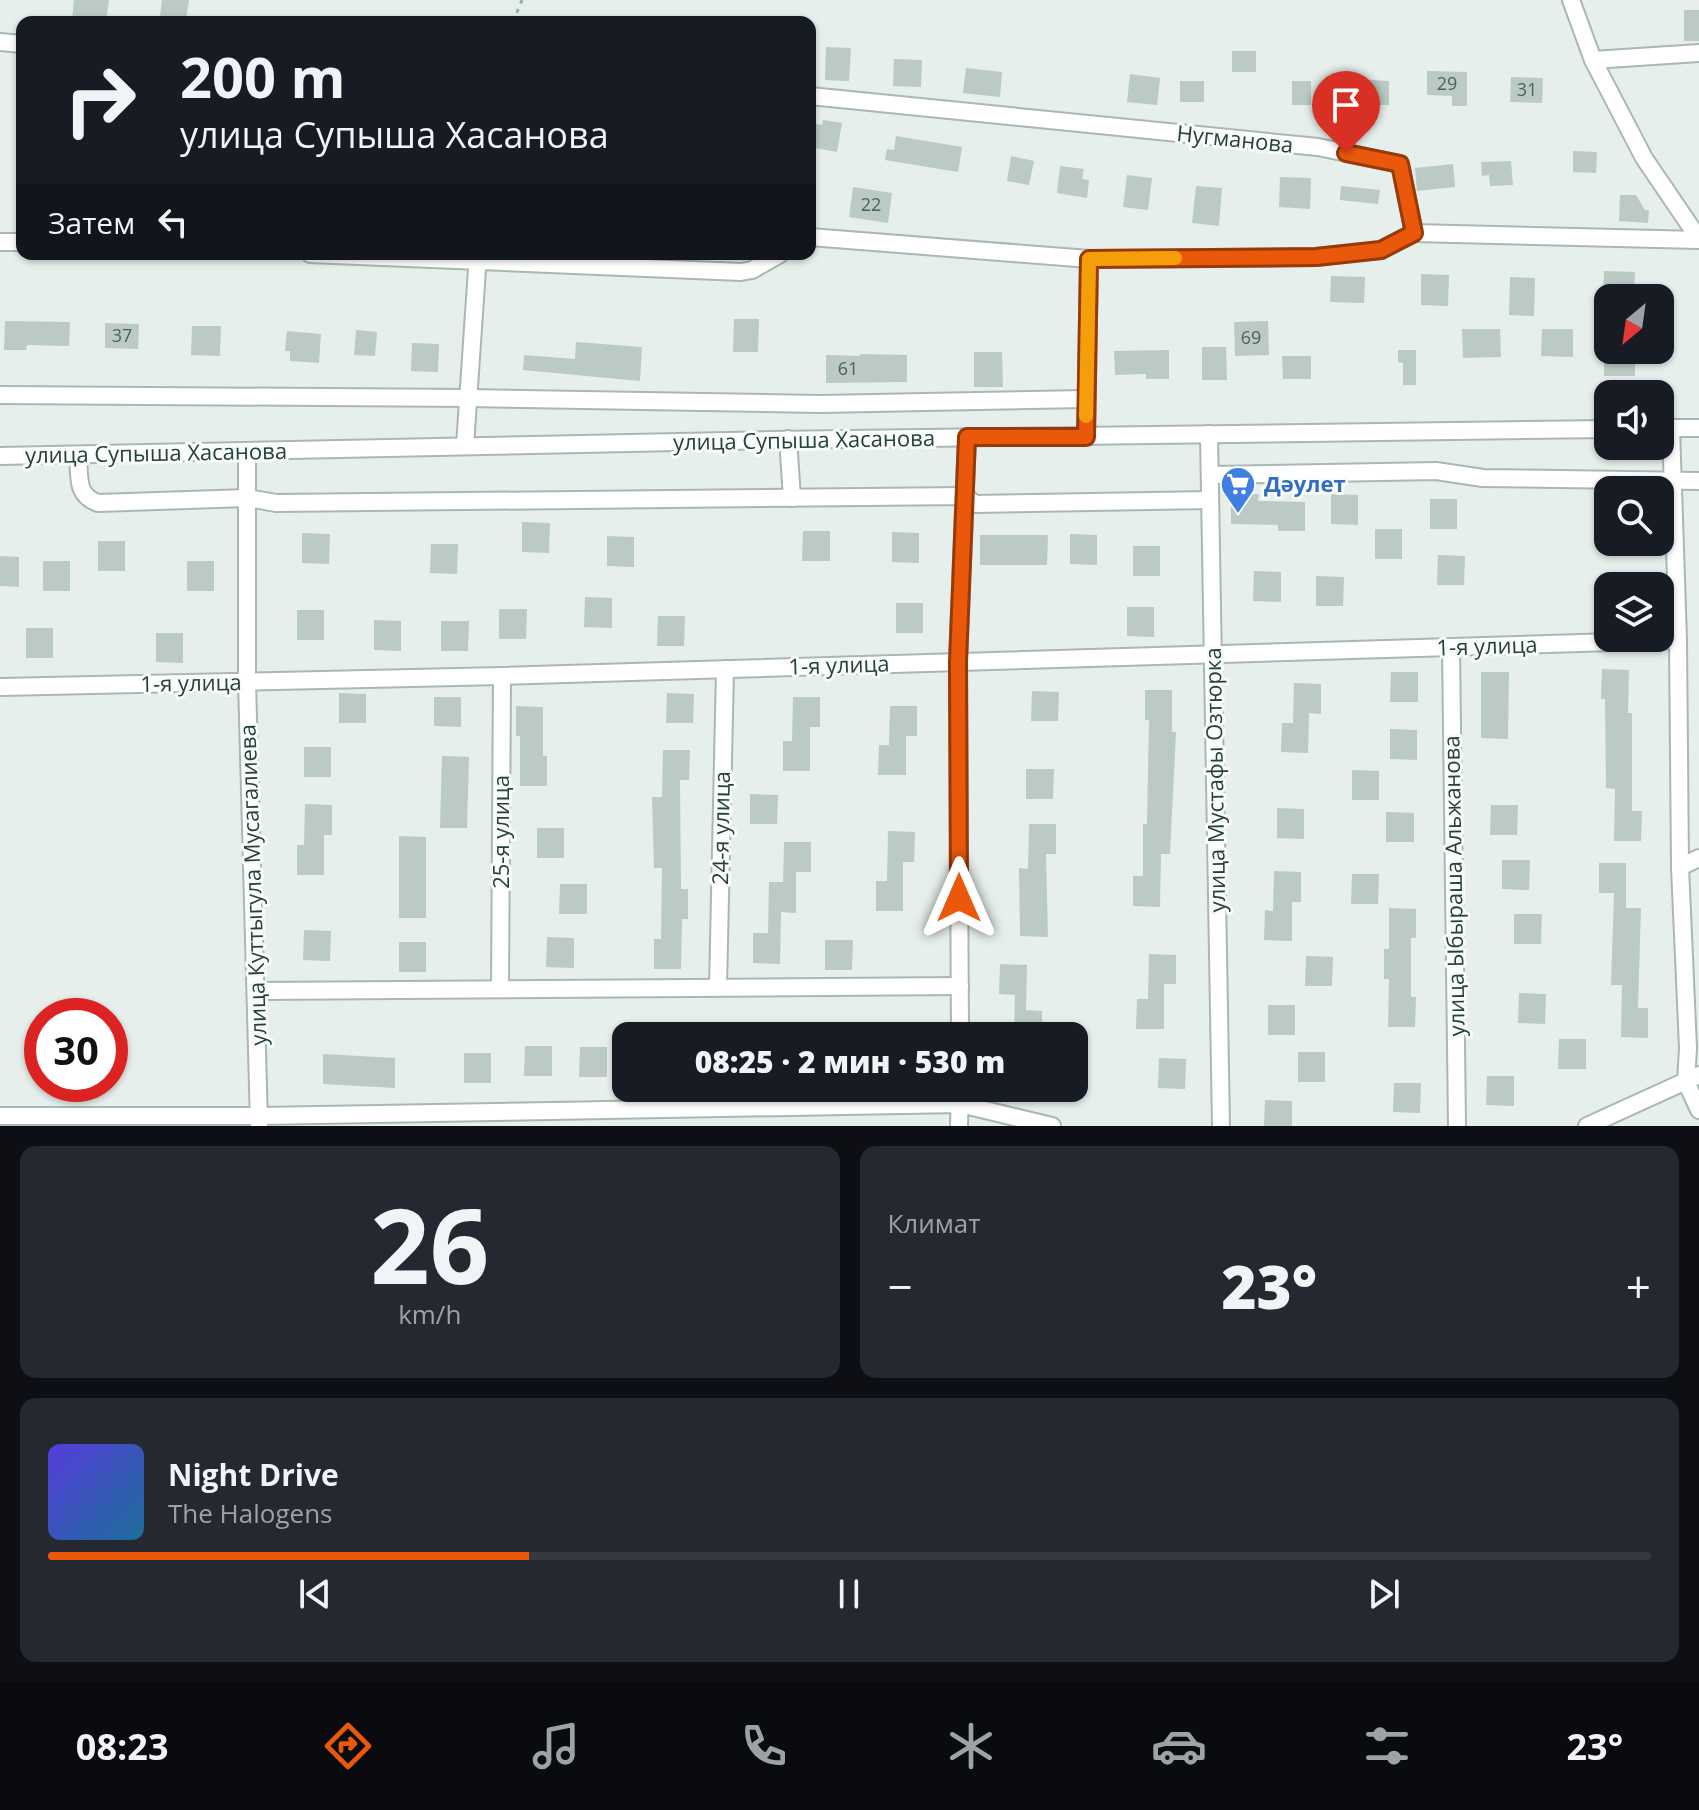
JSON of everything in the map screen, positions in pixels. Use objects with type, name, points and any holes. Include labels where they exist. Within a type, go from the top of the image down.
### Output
[{"type":"street","points":[[1571,0],[1593,60],[1644,158],[1699,240]]},
{"type":"street","points":[[1593,60],[1699,53]]},
{"type":"street","name":"Нугманова","points":[[816,97],[1318,147],[1400,164],[1414,233]]},
{"type":"street","points":[[816,237],[1089,259],[1316,257],[1381,250],[1414,233],[1699,240]]},
{"type":"street","points":[[1086,437],[1089,259]]},
{"type":"street","points":[[465,446],[477,260]]},
{"type":"street","points":[[530,260],[741,272],[752,270],[770,260]]},
{"type":"street","points":[[0,395],[820,404],[1086,399]]},
{"type":"street","points":[[1674,428],[1699,428]]},
{"type":"street","name":"улица Супыша Хасанова","points":[[0,456],[788,439],[1594,429]]},
{"type":"street","name":"улица Мустафы Озтюрка","points":[[1209,434],[1221,1126]]},
{"type":"street","points":[[960,1022],[958,662],[967,437]]},
{"type":"street","points":[[788,439],[792,498]]},
{"type":"street","name":"улица Куттыгула Мусагалиева","points":[[247,452],[247,681],[259,1121]]},
{"type":"street","points":[[78,455],[81,491],[86,499],[98,503],[247,498],[276,503],[965,496],[975,504],[1210,500]]},
{"type":"street","points":[[1210,475],[1436,471],[1483,478],[1594,480]]},
{"type":"street","points":[[1674,481],[1699,481]]},
{"type":"street","points":[[1674,513],[1680,867],[1688,1048],[1699,1110]]},
{"type":"street","name":"1-я улица","points":[[0,687],[502,676],[1678,640]]},
{"type":"street","name":"улица Ыбыраша Альжанова","points":[[1451,647],[1457,1126]]},
{"type":"street","name":"24-я улица","points":[[718,987],[725,669]]},
{"type":"street","name":"25-я улица","points":[[500,988],[502,676]]},
{"type":"street","points":[[1680,867],[1699,858]]},
{"type":"street","points":[[256,991],[960,986]]},
{"type":"street","points":[[1587,1126],[1692,1079]]},
{"type":"street","points":[[0,1116],[259,1121],[792,1102]]},
{"type":"street","points":[[959,1126],[960,1102]]},
{"type":"street","points":[[978,1102],[1052,1126]]},
{"type":"building","points":[[74,0],[109,0],[107,16],[72,16]]},
{"type":"building","points":[[162,0],[189,0],[187,16],[160,16]]},
{"type":"building","points":[[1684,10],[1699,10],[1699,41],[1684,41]]},
{"type":"building","points":[[826,47],[851,48],[849,81],[825,80]]},
{"type":"building","points":[[1232,51],[1256,51],[1256,72],[1232,72]]},
{"type":"building","points":[[894,59],[922,60],[921,87],[893,86]]},
{"type":"building","points":[[966,68],[1002,72],[1000,97],[963,93]]},
{"type":"building","points":[[1427,71],[1467,72],[1467,106],[1452,106],[1452,96],[1427,95]]},
{"type":"building","points":[[1130,74],[1160,78],[1157,105],[1127,102]]},
{"type":"building","points":[[1511,77],[1543,78],[1542,103],[1510,102]]},
{"type":"building","points":[[1341,78],[1389,81],[1389,105],[1341,105]]},
{"type":"building","points":[[1180,81],[1204,81],[1204,102],[1180,102]]},
{"type":"building","points":[[1292,81],[1311,81],[1311,105],[1292,105]]},
{"type":"building","points":[[823,120],[842,123],[837,152],[816,148],[816,124],[822,125]]},
{"type":"building","points":[[896,136],[962,147],[958,172],[885,160],[887,149],[894,150]]},
{"type":"building","points":[[1573,151],[1597,152],[1596,173],[1573,172]]},
{"type":"building","points":[[1011,156],[1034,161],[1029,185],[1007,181]]},
{"type":"building","points":[[1511,161],[1513,185],[1490,186],[1489,175],[1482,176],[1481,162]]},
{"type":"building","points":[[1453,164],[1455,187],[1417,191],[1415,168]]},
{"type":"building","points":[[1060,166],[1084,169],[1082,179],[1089,180],[1087,198],[1057,193]]},
{"type":"building","points":[[1127,175],[1152,178],[1148,210],[1123,207]]},
{"type":"building","points":[[1280,177],[1311,178],[1310,209],[1279,207]]},
{"type":"building","points":[[1196,186],[1222,188],[1219,226],[1192,223]]},
{"type":"building","points":[[1341,186],[1380,190],[1378,204],[1340,200]]},
{"type":"building","points":[[853,187],[892,193],[888,223],[849,217]]},
{"type":"building","points":[[1620,195],[1636,195],[1645,210],[1649,210],[1648,223],[1619,221]]},
{"type":"building","points":[[1604,271],[1635,272],[1635,284],[1604,284]]},
{"type":"building","points":[[1421,274],[1449,275],[1448,306],[1421,305]]},
{"type":"building","points":[[1331,276],[1365,277],[1364,303],[1330,302]]},
{"type":"building","points":[[1510,277],[1535,278],[1534,316],[1509,315]]},
{"type":"building","points":[[734,319],[759,319],[758,352],[733,352]]},
{"type":"building","points":[[5,321],[70,322],[69,346],[27,345],[26,350],[4,350]]},
{"type":"building","points":[[1268,321],[1269,355],[1235,356],[1234,322]]},
{"type":"building","points":[[105,323],[139,324],[138,349],[105,348]]},
{"type":"building","points":[[192,326],[221,326],[220,356],[191,355]]},
{"type":"building","points":[[1462,329],[1500,329],[1501,357],[1463,358]]},
{"type":"building","points":[[1542,329],[1573,329],[1573,357],[1541,356]]},
{"type":"building","points":[[356,330],[377,332],[375,356],[354,355]]},
{"type":"building","points":[[287,331],[321,334],[319,363],[290,361],[290,351],[285,351]]},
{"type":"building","points":[[576,342],[642,347],[640,381],[523,370],[524,355],[575,359]]},
{"type":"building","points":[[412,343],[439,344],[438,372],[411,371]]},
{"type":"building","points":[[1202,347],[1226,347],[1227,380],[1202,380]]},
{"type":"building","points":[[1169,350],[1169,379],[1146,379],[1146,374],[1115,375],[1114,351]]},
{"type":"building","points":[[1398,350],[1416,350],[1416,385],[1403,385],[1403,363],[1398,362]]},
{"type":"building","points":[[974,352],[1002,352],[1003,387],[974,387]]},
{"type":"building","points":[[826,355],[907,355],[907,382],[826,383]]},
{"type":"building","points":[[1282,356],[1311,356],[1311,379],[1283,379]]},
{"type":"building","points":[[1604,364],[1635,364],[1635,376],[1604,376]]},
{"type":"building","points":[[1231,494],[1259,494],[1258,501],[1305,502],[1305,531],[1278,531],[1278,525],[1231,524]]},
{"type":"building","points":[[1331,494],[1358,495],[1358,525],[1331,524]]},
{"type":"building","points":[[1430,499],[1457,499],[1457,529],[1430,529]]},
{"type":"building","points":[[522,522],[550,523],[549,553],[522,552]]},
{"type":"building","points":[[1375,529],[1402,529],[1402,559],[1375,559]]},
{"type":"building","points":[[803,531],[830,531],[830,561],[802,561]]},
{"type":"building","points":[[892,532],[919,533],[919,563],[892,562]]},
{"type":"building","points":[[302,533],[330,534],[329,564],[302,563]]},
{"type":"building","points":[[1070,534],[1097,535],[1097,565],[1070,564]]},
{"type":"building","points":[[980,535],[1048,535],[1047,565],[980,565]]},
{"type":"building","points":[[607,536],[634,537],[634,567],[607,566]]},
{"type":"building","points":[[98,541],[125,541],[125,571],[98,571]]},
{"type":"building","points":[[431,544],[458,544],[457,574],[430,573]]},
{"type":"building","points":[[1133,546],[1160,546],[1160,576],[1133,576]]},
{"type":"building","points":[[1438,555],[1465,556],[1464,585],[1437,585]]},
{"type":"building","points":[[0,556],[19,557],[19,587],[0,586]]},
{"type":"building","points":[[43,561],[70,561],[70,591],[43,591]]},
{"type":"building","points":[[187,561],[214,561],[214,591],[187,591]]},
{"type":"building","points":[[1254,571],[1281,572],[1281,602],[1253,601]]},
{"type":"building","points":[[1316,576],[1344,577],[1343,606],[1316,606]]},
{"type":"building","points":[[585,597],[612,598],[612,628],[584,627]]},
{"type":"building","points":[[896,603],[923,603],[923,633],[896,633]]},
{"type":"building","points":[[1127,607],[1154,607],[1154,637],[1127,636]]},
{"type":"building","points":[[499,609],[527,609],[526,639],[499,639]]},
{"type":"building","points":[[297,610],[324,610],[324,640],[297,640]]},
{"type":"building","points":[[658,616],[685,616],[684,646],[657,646]]},
{"type":"building","points":[[374,620],[401,621],[401,651],[374,650]]},
{"type":"building","points":[[441,621],[469,621],[468,651],[441,651]]},
{"type":"building","points":[[26,628],[53,628],[53,658],[26,658]]},
{"type":"building","points":[[156,633],[183,633],[183,663],[156,662]]},
{"type":"building","points":[[1602,669],[1629,670],[1632,811],[1642,811],[1641,841],[1614,841],[1615,789],[1606,788]]},
{"type":"building","points":[[1391,672],[1418,672],[1418,702],[1390,702]]},
{"type":"building","points":[[1481,672],[1509,672],[1508,739],[1481,738]]},
{"type":"building","points":[[1294,683],[1321,684],[1321,714],[1309,713],[1308,753],[1281,752],[1282,723],[1293,723]]},
{"type":"building","points":[[1145,690],[1172,690],[1172,732],[1176,732],[1170,854],[1161,854],[1160,907],[1133,906],[1133,876],[1143,876],[1143,824],[1147,824],[1149,720],[1145,720]]},
{"type":"building","points":[[1032,691],[1059,692],[1058,721],[1031,721]]},
{"type":"building","points":[[339,693],[366,694],[366,723],[339,723]]},
{"type":"building","points":[[667,693],[694,694],[693,723],[666,723]]},
{"type":"building","points":[[434,697],[461,697],[461,727],[434,726]]},
{"type":"building","points":[[793,697],[820,697],[820,727],[810,727],[810,771],[783,771],[783,741],[792,741]]},
{"type":"building","points":[[516,706],[543,707],[543,756],[547,756],[547,786],[520,786],[520,736],[516,736]]},
{"type":"building","points":[[890,706],[917,706],[917,736],[906,736],[906,775],[878,775],[879,745],[889,745]]},
{"type":"building","points":[[1390,729],[1417,730],[1417,760],[1390,759]]},
{"type":"building","points":[[304,747],[331,747],[331,777],[304,777]]},
{"type":"building","points":[[663,750],[690,750],[689,780],[680,780],[681,889],[688,889],[688,919],[682,919],[681,969],[654,969],[654,939],[661,939],[662,868],[654,868],[652,797],[662,797]]},
{"type":"building","points":[[442,756],[469,757],[467,828],[440,828]]},
{"type":"building","points":[[1026,769],[1054,769],[1053,799],[1026,799]]},
{"type":"building","points":[[1352,770],[1379,771],[1379,800],[1352,800]]},
{"type":"building","points":[[750,794],[778,795],[777,824],[750,824]]},
{"type":"building","points":[[305,804],[332,805],[332,835],[324,835],[324,875],[297,875],[297,845],[304,845]]},
{"type":"building","points":[[1491,805],[1518,805],[1517,835],[1490,835]]},
{"type":"building","points":[[1277,808],[1304,809],[1304,839],[1277,838]]},
{"type":"building","points":[[1386,812],[1414,813],[1414,842],[1386,842]]},
{"type":"building","points":[[1029,824],[1056,824],[1056,854],[1046,854],[1048,937],[1020,936],[1019,868],[1028,869]]},
{"type":"building","points":[[537,828],[564,828],[564,858],[537,858]]},
{"type":"building","points":[[888,831],[915,832],[914,862],[903,862],[903,911],[876,911],[876,881],[887,881]]},
{"type":"building","points":[[399,836],[426,837],[426,918],[399,918]]},
{"type":"building","points":[[784,842],[811,842],[811,872],[796,872],[796,913],[781,912],[780,964],[753,963],[753,933],[768,933],[769,882],[783,882]]},
{"type":"building","points":[[1502,860],[1530,860],[1529,890],[1502,889]]},
{"type":"building","points":[[1599,863],[1626,863],[1626,908],[1641,908],[1638,1008],[1648,1008],[1648,1038],[1621,1037],[1622,985],[1611,985],[1614,893],[1599,893]]},
{"type":"building","points":[[1274,871],[1301,872],[1301,902],[1292,902],[1292,941],[1264,940],[1265,910],[1273,911]]},
{"type":"building","points":[[1352,874],[1379,874],[1378,904],[1351,904]]},
{"type":"building","points":[[560,884],[587,884],[587,914],[559,914]]},
{"type":"building","points":[[1389,908],[1416,909],[1416,938],[1411,938],[1411,997],[1416,997],[1415,1027],[1388,1027],[1389,979],[1384,979],[1384,949],[1389,949]]},
{"type":"building","points":[[1514,914],[1542,914],[1541,944],[1514,944]]},
{"type":"building","points":[[304,930],[331,931],[330,961],[303,960]]},
{"type":"building","points":[[547,937],[574,938],[574,968],[546,967]]},
{"type":"building","points":[[825,940],[853,940],[852,970],[825,970]]},
{"type":"building","points":[[399,942],[426,942],[426,972],[399,972]]},
{"type":"building","points":[[1149,954],[1176,955],[1176,984],[1164,984],[1164,1029],[1136,1029],[1137,999],[1148,999]]},
{"type":"building","points":[[1306,956],[1333,957],[1332,986],[1305,986]]},
{"type":"building","points":[[1000,964],[1027,965],[1026,1010],[1042,1011],[1042,1022],[1014,1022],[1015,995],[999,994]]},
{"type":"building","points":[[1519,993],[1546,994],[1545,1024],[1518,1023]]},
{"type":"building","points":[[1268,1005],[1295,1005],[1295,1035],[1268,1035]]},
{"type":"building","points":[[1559,1039],[1586,1039],[1586,1069],[1558,1069]]},
{"type":"building","points":[[525,1046],[552,1046],[552,1076],[524,1076]]},
{"type":"building","points":[[580,1047],[607,1047],[607,1077],[579,1077]]},
{"type":"building","points":[[1298,1052],[1325,1052],[1325,1082],[1298,1082]]},
{"type":"building","points":[[464,1053],[491,1053],[491,1083],[464,1083]]},
{"type":"building","points":[[323,1054],[395,1058],[395,1088],[323,1084]]},
{"type":"building","points":[[1159,1058],[1186,1059],[1185,1089],[1158,1088]]},
{"type":"building","points":[[1487,1076],[1514,1076],[1514,1106],[1486,1105]]},
{"type":"building","points":[[1394,1083],[1421,1083],[1420,1113],[1393,1112]]},
{"type":"building","points":[[1265,1100],[1292,1101],[1292,1126],[1264,1126]]},
{"type":"slow traffic","points":[[1086,416],[1089,259],[1175,258]]},
{"type":"place","name":"Дәулет","points":[[1238,515]]},
{"type":"route","points":[[959,898],[958,662],[967,437],[1086,437],[1089,259],[1316,257],[1381,250],[1414,233],[1400,164],[1346,153]]}]
